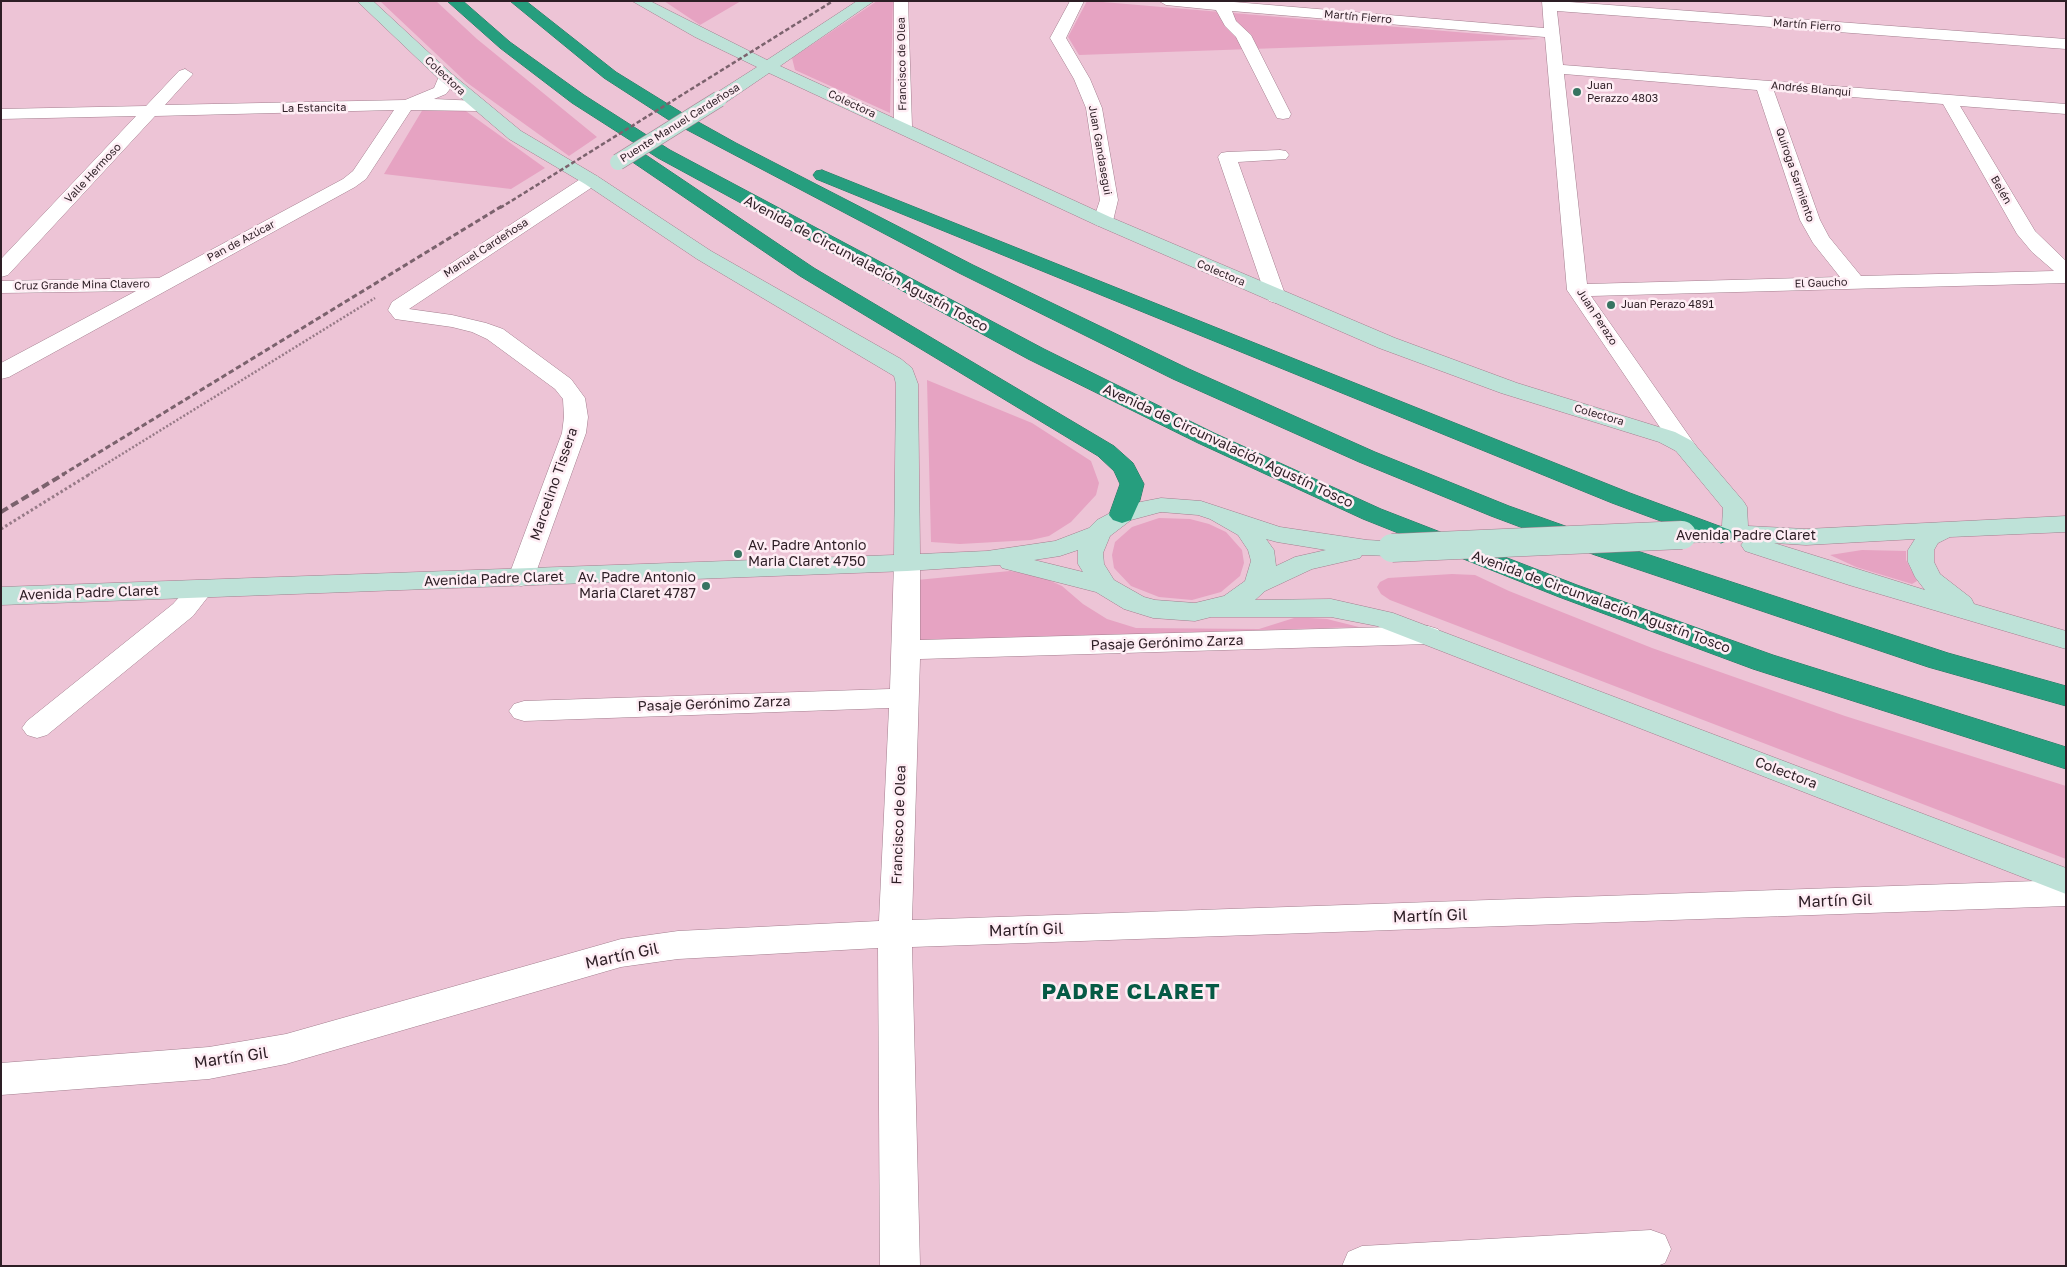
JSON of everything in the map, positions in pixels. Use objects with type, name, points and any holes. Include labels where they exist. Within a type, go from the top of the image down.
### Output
[{"type":"highway","name":"Avenida de Circunvalación Agustín Tosco","points":[[454,1],[505,45],[640,140],[794,226],[1134,404],[1292,478],[1470,553],[1670,629],[1873,698],[2066,758]]},
{"type":"highway","points":[[517,1],[582,55],[695,128],[966,269],[1181,374],[1358,453],[1500,511],[1711,586],[1938,660],[2066,696]]},
{"type":"highway","points":[[582,55],[644,80],[742,138],[799,166],[1621,498],[1725,534]]},
{"type":"highway","points":[[544,74],[576,114],[751,236],[1106,450],[1124,468],[1132,484],[1122,515]]},
{"type":"highway","points":[[1621,498],[1641,511],[1648,529]]},
{"type":"main road","name":"Colectora","points":[[364,1],[478,106],[515,135],[591,180],[704,255],[893,364],[904,374],[908,384]]},
{"type":"main road","name":"Colectora","points":[[639,1],[770,67],[1103,221],[1276,297],[1387,343],[1509,388],[1648,430],[1684,446]]},
{"type":"main road","points":[[770,67],[867,1]]},
{"type":"main road","name":"Puente Manuel Cardeñosa","points":[[591,180],[770,67]]},
{"type":"main road","name":"Francisco de Olea","points":[[907,563],[908,384]]},
{"type":"main road","name":"Juan Perazo","points":[[1684,446],[1734,507],[1736,526],[1725,534]]},
{"type":"main road","points":[[1181,506],[1210,511],[1236,522],[1251,535],[1261,550],[1264,561],[1262,572],[1256,585],[1247,594],[1216,609],[1195,612],[1153,609],[1134,604],[1105,586],[1091,564],[1090,554],[1098,533],[1106,525],[1122,515],[1148,507],[1181,506]]},
{"type":"main road","name":"Avenida Padre Claret","points":[[1236,522],[1277,534],[1380,548]]},
{"type":"main road","name":"Avenida Padre Claret","points":[[1256,585],[1304,563],[1380,548],[1648,529],[1682,535],[1725,534],[1806,537],[2066,524]]},
{"type":"main road","points":[[1947,529],[1937,532],[1924,543],[1920,556],[1923,568],[1936,586],[1952,598],[1989,618]]},
{"type":"main road","name":"Avenida Padre Claret","points":[[1,596],[521,578],[987,559],[1060,548],[1098,533]]},
{"type":"main road","points":[[1725,534],[1989,618],[2066,640]]},
{"type":"main road","name":"Avenida Padre Claret","points":[[987,559],[1038,568],[1105,586]]},
{"type":"main road","name":"Colectora","points":[[1216,609],[1285,606],[1344,609],[1428,635],[2066,881]]},
{"type":"street","name":"Francisco de Olea","points":[[902,1],[903,127]]},
{"type":"street","name":"Juan Gandasegui","points":[[1077,1],[1058,38],[1086,85],[1094,108],[1109,200],[1103,221]]},
{"type":"street","name":"Martín Fierro","points":[[1166,1],[1222,4],[1550,33]]},
{"type":"street","points":[[1379,19],[1382,1]]},
{"type":"street","name":"Martín Fierro","points":[[1549,3],[2066,44]]},
{"type":"street","name":"Juan Perazo","points":[[1549,3],[1550,33],[1556,69],[1577,290],[1684,446]]},
{"type":"street","points":[[1222,4],[1230,23],[1243,35],[1283,114]]},
{"type":"street","name":"Andrés Blanqui","points":[[1556,69],[2066,109]]},
{"type":"street","name":"Valle Hermoso","points":[[1,271],[185,74]]},
{"type":"street","points":[[405,106],[440,91],[445,85],[446,77]]},
{"type":"street","name":"Quiroga Sarmiento","points":[[1764,86],[1810,220],[1820,239],[1856,282]]},
{"type":"street","name":"Belén","points":[[1949,100],[2027,234],[2039,248],[2066,270]]},
{"type":"street","name":"La Estancita","points":[[1,114],[461,104],[478,106]]},
{"type":"street","name":"Pan de Azúcar","points":[[1,372],[350,183],[360,174],[405,106]]},
{"type":"street","points":[[1276,297],[1227,157],[1280,155]]},
{"type":"street","name":"Manuel Cardeñosa","points":[[410,316],[402,315],[398,310],[398,306],[591,180]]},
{"type":"street","name":"El Gaucho","points":[[1577,290],[2066,277]]},
{"type":"street","name":"Cruz Grande Mina Clavero","points":[[1,287],[162,284]]},
{"type":"street","name":"Marcelino Tissera","points":[[410,316],[452,321],[479,327],[495,334],[563,384],[574,398],[576,417],[574,433],[521,578]]},
{"type":"street","name":"Francisco de Olea","points":[[900,1266],[895,934],[906,650],[907,563]]},
{"type":"street","points":[[37,728],[183,610],[200,589]]},
{"type":"street","name":"Pasaje Gerónimo Zarza","points":[[906,650],[1428,635]]},
{"type":"street","name":"Pasaje Gerónimo Zarza","points":[[524,711],[903,698]]},
{"type":"street","name":"Martín Gil","points":[[1,1079],[209,1063],[286,1049],[621,953],[678,945],[895,934],[2066,893]]},
{"type":"street","points":[[1362,1266],[1651,1249]]},
{"type":"path","points":[[1,529],[380,295]]},
{"type":"shaded area","points":[[380,1],[436,1],[477,39],[597,137],[569,156],[466,82]]},
{"type":"shaded area","points":[[664,1],[741,1],[700,25]]},
{"type":"shaded area","points":[[877,1],[893,1],[890,113],[795,70],[792,58]]},
{"type":"shaded area","points":[[1087,1],[1539,39],[1079,55],[1068,37]]},
{"type":"shaded area","points":[[423,109],[463,109],[545,168],[511,189],[384,174]]},
{"type":"shaded area","points":[[927,380],[1032,423],[1091,461],[1099,483],[1096,495],[1071,522],[1049,536],[1031,540],[960,544],[931,542]]},
{"type":"shaded area","points":[[1159,518],[1190,519],[1209,524],[1226,532],[1242,550],[1244,563],[1240,576],[1221,592],[1192,600],[1159,597],[1131,586],[1114,568],[1112,555],[1115,542],[1132,527]]},
{"type":"shaded area","points":[[1862,550],[1906,551],[1906,560],[1917,581],[1912,584],[1856,567],[1830,555]]},
{"type":"shaded area","points":[[1010,571],[1042,577],[1062,586],[1083,604],[1107,619],[1136,628],[1259,629],[1294,618],[1327,619],[1359,627],[916,641],[917,580]]},
{"type":"shaded area","points":[[1452,574],[1475,575],[1509,591],[1652,648],[1845,716],[2066,786],[2066,859],[1390,600],[1381,594],[1377,587],[1380,582],[1388,578]]},
{"type":"railway","points":[[500,208],[833,1]]},
{"type":"railway","points":[[62,475],[502,206]]},
{"type":"railway","points":[[1,512],[64,474]]},
{"type":"place","name":"Juan Perazzo 4803","points":[[1577,92]]},
{"type":"place","name":"Juan Perazo 4891","points":[[1611,305]]},
{"type":"place","name":"Av. Padre Antonio Maria Claret 4750","points":[[738,554]]},
{"type":"place","name":"Av. Padre Antonio Maria Claret 4787","points":[[706,586]]},
{"type":"district","name":"PADRE CLARET","points":[[1131,992]]}]
